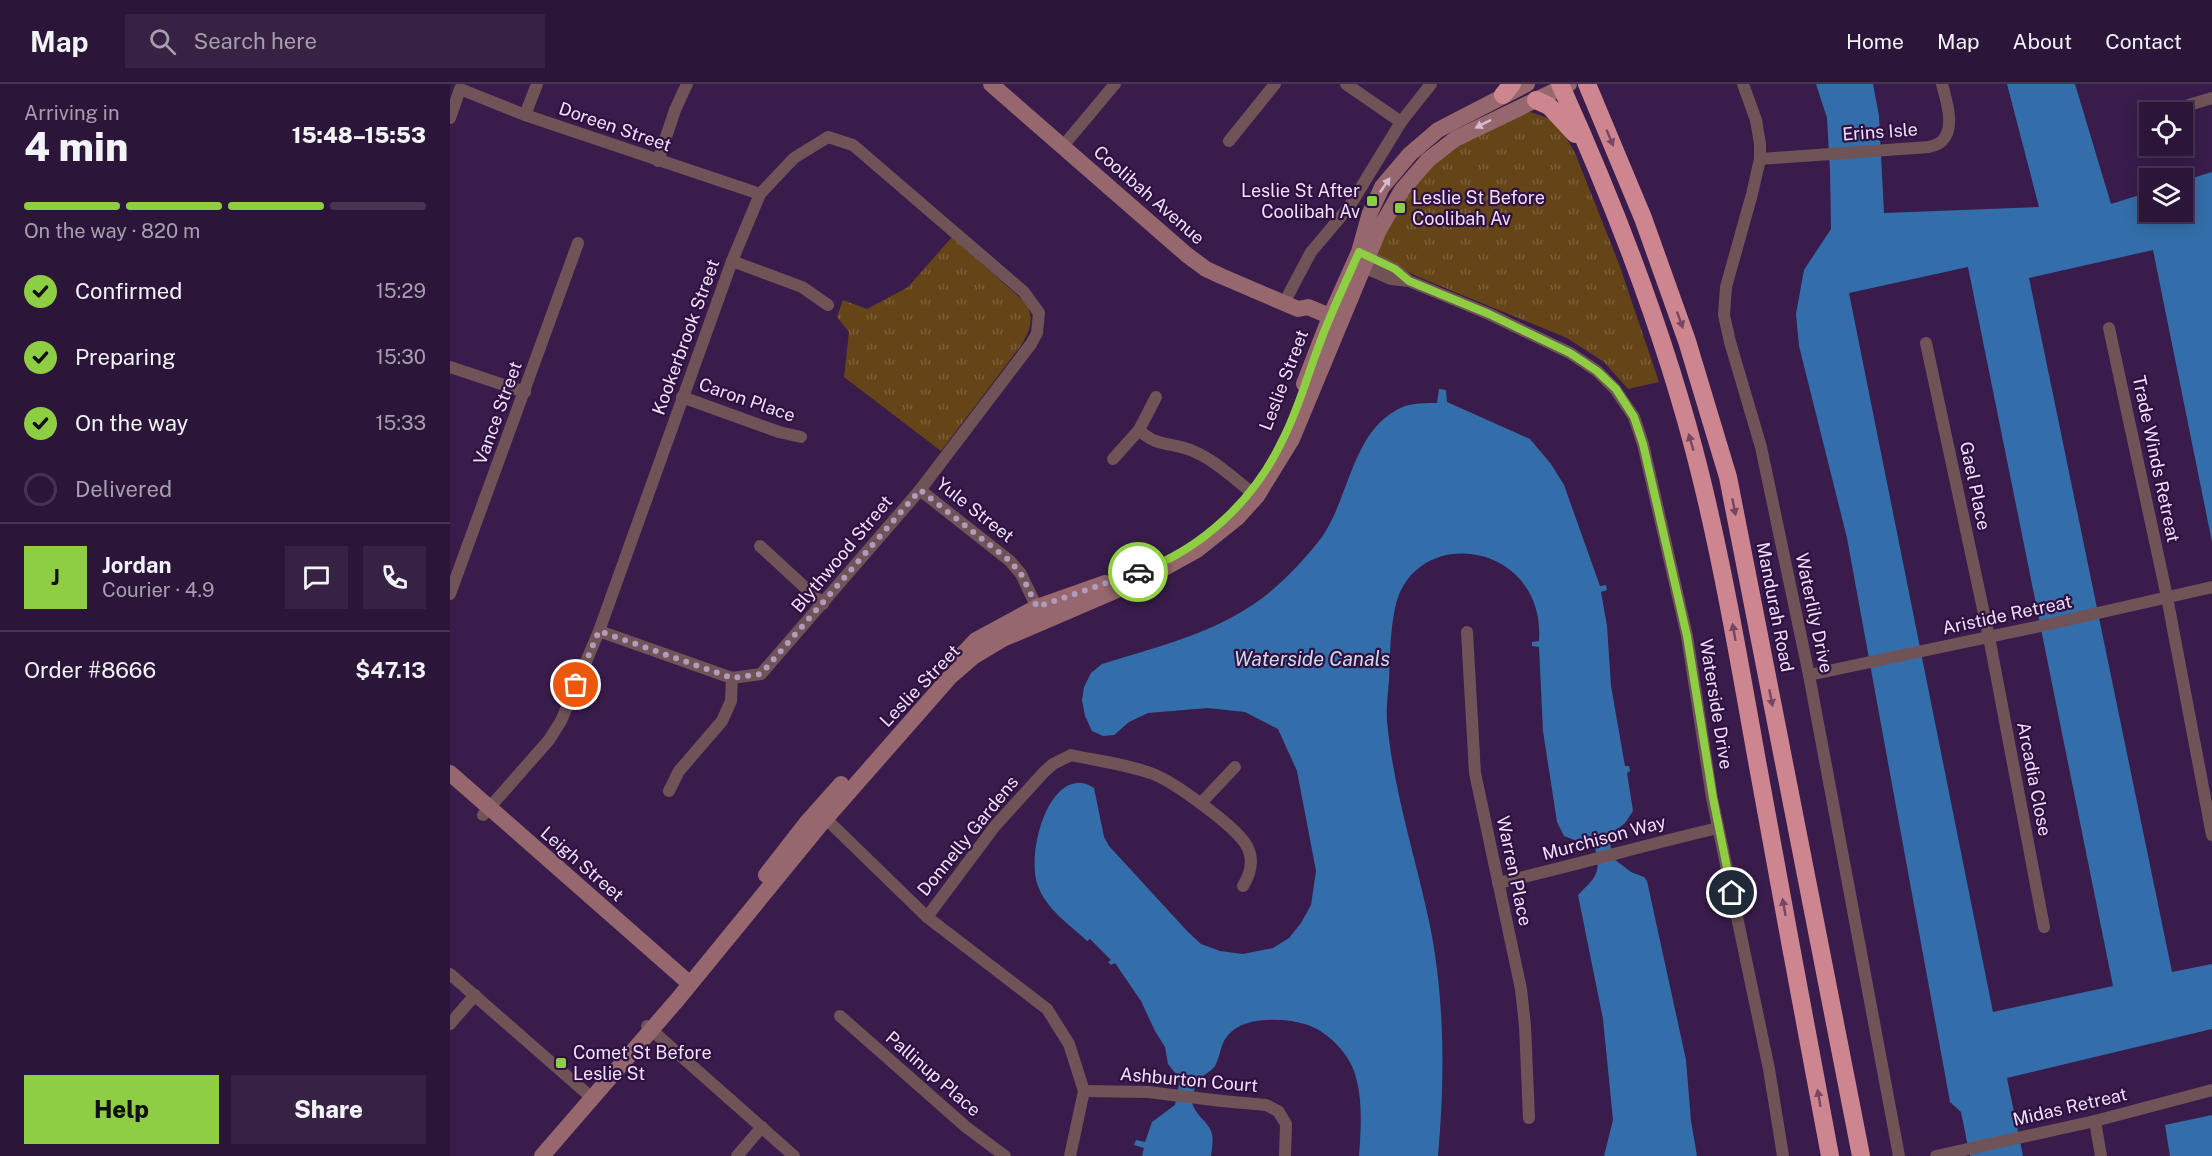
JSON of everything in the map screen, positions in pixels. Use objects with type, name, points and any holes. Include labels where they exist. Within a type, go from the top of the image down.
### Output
[{"type":"highway","name":"Mandurah Road","points":[[1587,84],[1597,92],[1643,218],[1687,341],[1728,477],[1861,1156]]},
{"type":"highway","points":[[1563,85],[1648,303],[1701,476],[1731,616],[1830,1156]]},
{"type":"highway","points":[[1531,92],[1561,117],[1586,147]]},
{"type":"street","points":[[525,115],[537,84]]},
{"type":"street","points":[[658,161],[675,110],[687,84]]},
{"type":"street","name":"Coolibah Avenue","points":[[991,84],[1197,263],[1221,276],[1291,306],[1308,307],[1334,324]]},
{"type":"street","points":[[1063,146],[1115,84]]},
{"type":"street","points":[[1229,141],[1275,84]]},
{"type":"street","points":[[1346,84],[1401,122]]},
{"type":"street","points":[[1291,306],[1311,252],[1349,207],[1401,122],[1431,84]]},
{"type":"street","name":"Waterlily Drive","points":[[1743,84],[1756,120],[1760,159],[1726,287],[1724,315],[1761,447],[1809,675],[1899,1156]]},
{"type":"street","name":"Erins Isle","points":[[1760,159],[1929,147],[1942,142],[1949,130],[1948,108],[1942,84]]},
{"type":"street","name":"Leslie Street","points":[[1362,260],[1370,213],[1376,199],[1382,187],[1410,154],[1438,130],[1508,90],[1531,92],[1563,85]]},
{"type":"street","name":"Doreen Street","points":[[450,117],[460,89],[525,115],[760,194]]},
{"type":"street","name":"Leslie Street","points":[[531,1156],[589,1095],[648,1027],[819,817],[932,683],[976,640],[1146,569],[1195,544],[1254,494],[1284,438],[1362,260],[1385,216],[1402,190],[1428,160],[1455,139],[1531,92]]},
{"type":"street","points":[[2193,104],[2212,98]]},
{"type":"street","name":"Kookerbrook Street","points":[[487,812],[549,740],[561,721],[599,631],[732,261],[760,194],[794,158],[828,137],[854,145],[1024,292],[1039,313]]},
{"type":"street","name":"Vance Street","points":[[450,594],[578,243]]},
{"type":"street","name":"Waterside Drive","points":[[1362,260],[1395,269],[1409,281],[1489,314],[1570,353],[1597,371],[1616,389],[1634,417],[1643,444],[1687,636],[1718,828],[1769,1069],[1783,1156]]},
{"type":"street","points":[[732,261],[802,287],[828,304]]},
{"type":"street","name":"Blythwood Street","points":[[599,631],[732,678],[761,674],[920,490],[1030,344],[1037,333],[1039,313]]},
{"type":"street","name":"Trade Winds Retreat","points":[[2109,328],[2167,597],[2212,835]]},
{"type":"street","name":"Gael Place","points":[[1926,343],[1989,637]]},
{"type":"street","points":[[450,367],[525,392]]},
{"type":"street","name":"Caron Place","points":[[682,397],[779,432],[801,437]]},
{"type":"street","points":[[1113,459],[1139,430],[1156,397]]},
{"type":"street","points":[[1139,430],[1147,438],[1160,443],[1194,451],[1216,464],[1254,494]]},
{"type":"street","name":"Yule Street","points":[[920,490],[1010,561],[1021,574],[1040,614]]},
{"type":"street","points":[[760,546],[823,604]]},
{"type":"street","name":"Aristide Retreat","points":[[1809,675],[2212,587]]},
{"type":"street","name":"Warren Place","points":[[1467,632],[1475,773],[1521,989],[1526,1026],[1530,1118]]},
{"type":"street","name":"Arcadia Close","points":[[1989,637],[2044,927]]},
{"type":"street","points":[[669,791],[679,771],[722,721],[731,701],[732,678]]},
{"type":"street","name":"Donnelly Gardens","points":[[927,917],[995,826],[1044,772],[1071,754],[1151,773],[1201,803],[1245,843],[1251,865],[1250,876],[1243,886]]},
{"type":"street","points":[[1201,803],[1235,767]]},
{"type":"street","name":"Leigh Street","points":[[450,773],[487,812],[667,976],[684,983]]},
{"type":"street","name":"Leigh Street","points":[[450,787],[487,812]]},
{"type":"street","points":[[819,817],[927,917],[1047,1009],[1060,1026],[1069,1044],[1084,1091],[1070,1156]]},
{"type":"street","name":"Murchison Way","points":[[1498,883],[1718,828]]},
{"type":"street","points":[[450,974],[589,1095]]},
{"type":"street","points":[[450,1024],[475,995]]},
{"type":"street","name":"Pallinup Place","points":[[840,1016],[966,1127],[1005,1156]]},
{"type":"street","points":[[648,1027],[794,1156]]},
{"type":"street","name":"Midas Retreat","points":[[1936,1156],[2095,1121],[2212,1090]]},
{"type":"street","name":"Ashburton Court","points":[[1084,1091],[1148,1092],[1266,1105],[1278,1111],[1286,1124],[1285,1156]]},
{"type":"street","name":"Leslie Street","points":[[542,1156],[589,1095]]},
{"type":"street","points":[[2095,1121],[2101,1156]]},
{"type":"street","points":[[737,1156],[762,1127]]},
{"type":"green space","points":[[1527,111],[1551,119],[1560,127],[1575,153],[1619,264],[1659,382],[1628,389],[1604,362],[1567,338],[1416,276],[1378,256],[1379,244],[1405,191],[1440,155]]},
{"type":"green space","points":[[952,237],[1027,304],[1031,320],[1022,344],[941,451],[844,377],[849,332],[837,317],[843,300],[867,309],[908,287]]},
{"type":"water","points":[[1816,84],[1873,84],[1879,116],[1884,213],[2039,207],[2007,84],[2075,84],[2111,204],[2139,195],[2139,222],[2193,222],[2193,178],[2212,172],[2212,542],[2153,250],[2029,278],[2172,972],[2212,964],[2212,1029],[2007,1078],[2023,1156],[1970,1156],[1961,1112],[1950,1102],[1847,538],[1799,346],[1796,314],[1804,270],[1831,229],[1827,118]],"holes":[[[1968,267],[2113,986],[1993,1012],[1849,293]]]},
{"type":"water","name":"Waterside Canals","points":[[1439,389],[1446,390],[1447,402],[1530,439],[1551,464],[1564,485],[1600,586],[1606,585],[1607,590],[1601,592],[1607,626],[1611,686],[1625,766],[1629,766],[1630,771],[1627,773],[1633,811],[1625,823],[1615,831],[1610,844],[1614,859],[1647,881],[1686,1060],[1691,1121],[1697,1156],[1604,1156],[1613,1120],[1603,1019],[1578,895],[1596,874],[1598,864],[1595,848],[1564,836],[1557,822],[1543,731],[1539,647],[1532,646],[1532,642],[1539,641],[1536,607],[1522,582],[1501,564],[1476,555],[1450,554],[1426,563],[1407,581],[1395,608],[1391,635],[1387,711],[1394,772],[1429,921],[1438,979],[1442,1038],[1442,1097],[1438,1156],[1359,1156],[1361,1125],[1359,1094],[1353,1067],[1345,1054],[1329,1037],[1309,1025],[1299,1022],[1266,1020],[1246,1023],[1232,1031],[1224,1040],[1215,1066],[1197,1083],[1192,1103],[1211,1131],[1213,1140],[1211,1156],[1142,1156],[1144,1148],[1134,1145],[1136,1140],[1145,1142],[1152,1122],[1175,1105],[1180,1079],[1168,1064],[1165,1047],[1141,1001],[1115,963],[1111,965],[1108,962],[1111,960],[1090,939],[1087,941],[1059,916],[1042,895],[1035,874],[1035,859],[1041,826],[1047,810],[1065,787],[1079,783],[1094,788],[1104,837],[1109,846],[1188,932],[1201,944],[1220,951],[1243,954],[1273,948],[1289,938],[1311,905],[1316,871],[1297,771],[1278,729],[1245,712],[1208,708],[1148,713],[1129,722],[1114,735],[1103,736],[1092,731],[1085,716],[1082,700],[1084,687],[1091,673],[1102,664],[1218,625],[1260,600],[1301,562],[1322,537],[1332,520],[1363,446],[1374,429],[1387,416],[1405,406],[1437,403]]},
{"type":"water","points":[[2212,1115],[2212,1156],[2170,1156],[2165,1125]]},
{"type":"way so far","points":[[576,685],[599,631],[732,678],[761,674],[920,490],[1010,561],[1021,574],[1037,607],[1138,572]]},
{"type":"place","name":"Leslie St After Coolibah Av","points":[[1372,201]]},
{"type":"place","name":"Leslie St Before Coolibah Av","points":[[1400,208]]},
{"type":"place","name":"Comet St Before Leslie St","points":[[561,1063]]},
{"type":"route","points":[[1138,572],[1195,544],[1232,512],[1266,470],[1284,438],[1330,316],[1359,252],[1395,269],[1409,281],[1489,314],[1570,353],[1597,371],[1616,389],[1634,417],[1643,444],[1687,636],[1713,798],[1732,893]]}]
